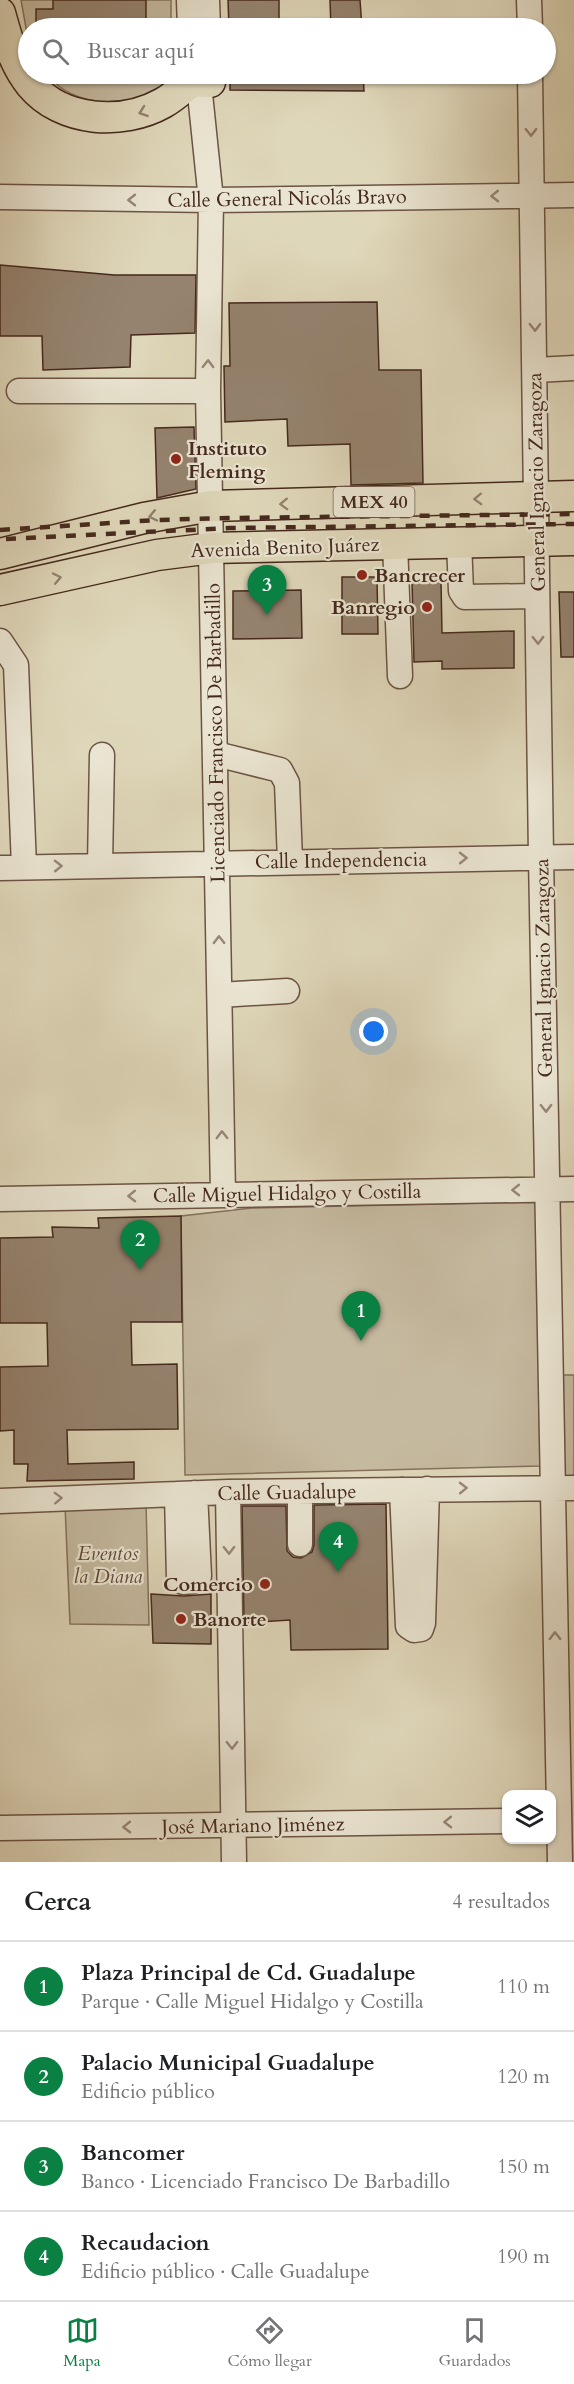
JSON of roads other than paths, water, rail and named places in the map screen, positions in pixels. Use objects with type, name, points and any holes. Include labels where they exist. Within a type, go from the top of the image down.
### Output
[{"type":"main road","points":[[0,13],[18,64]]},
{"type":"main road","points":[[0,27],[0,41]]},
{"type":"main road","points":[[31,84],[51,101],[72,112],[100,117],[135,115],[162,104],[195,84]]},
{"type":"main road","name":"Avenida Benito Juárez","points":[[6,550],[144,518],[211,506],[574,496]]},
{"type":"main road","name":"Avenida Benito Juárez","points":[[0,590],[157,555],[212,548],[574,540]]},
{"type":"street","points":[[189,0],[190,18]]},
{"type":"street","points":[[207,0],[208,18]]},
{"type":"street","points":[[529,0],[530,18]]},
{"type":"street","name":"Licenciado Francisco De Barbadillo","points":[[200,84],[211,200],[208,391],[223,1194]]},
{"type":"street","name":"General Ignacio Zaragoza","points":[[530,84],[547,1189],[563,1488],[560,1862]]},
{"type":"street","name":"Calle General Nicolás Bravo","points":[[0,197],[211,200],[574,195]]},
{"type":"street","points":[[536,370],[574,368]]},
{"type":"street","points":[[19,392],[208,391]]},
{"type":"street","points":[[459,542],[461,591],[465,597],[537,596]]},
{"type":"street","points":[[395,543],[400,676]]},
{"type":"street","points":[[0,641],[16,665],[24,867]]},
{"type":"street","points":[[216,754],[280,770],[287,783],[290,861]]},
{"type":"street","points":[[100,865],[102,755]]},
{"type":"street","name":"Calle Independencia","points":[[0,868],[218,862],[574,857]]},
{"type":"street","points":[[220,995],[287,991]]},
{"type":"street","name":"Calle Miguel Hidalgo y Costilla","points":[[0,1199],[574,1189]]},
{"type":"street","name":"Calle Guadalupe","points":[[0,1501],[228,1492],[563,1488]]},
{"type":"street","points":[[402,1490],[408,1626],[414,1630],[422,1629],[423,1623],[427,1489]]},
{"type":"street","points":[[228,1492],[234,1862]]},
{"type":"street","points":[[300,1492],[300,1544]]},
{"type":"street","name":"José Mariano Jiménez","points":[[0,1828],[502,1821]]},
{"type":"railway","points":[[0,530],[157,520],[574,514]]},
{"type":"railway","points":[[6,539],[229,528],[574,524]]},
{"type":"place","name":"Instituto Fleming","points":[[176,459]]},
{"type":"place","name":"Bancrecer","points":[[362,575]]},
{"type":"place","name":"Banregio","points":[[427,607]]},
{"type":"place","name":"Bancomer","points":[[267,615]]},
{"type":"place","name":"Palacio Municipal Guadalupe","points":[[140,1270]]},
{"type":"place","name":"Plaza Principal de Cd. Guadalupe","points":[[361,1341]]},
{"type":"place","name":"Recaudacion","points":[[338,1572]]},
{"type":"place","name":"Comercio","points":[[265,1584]]},
{"type":"place","name":"Banorte","points":[[181,1619]]},
{"type":"park label","name":"Eventos la Diana","points":[[108,1564]]}]
